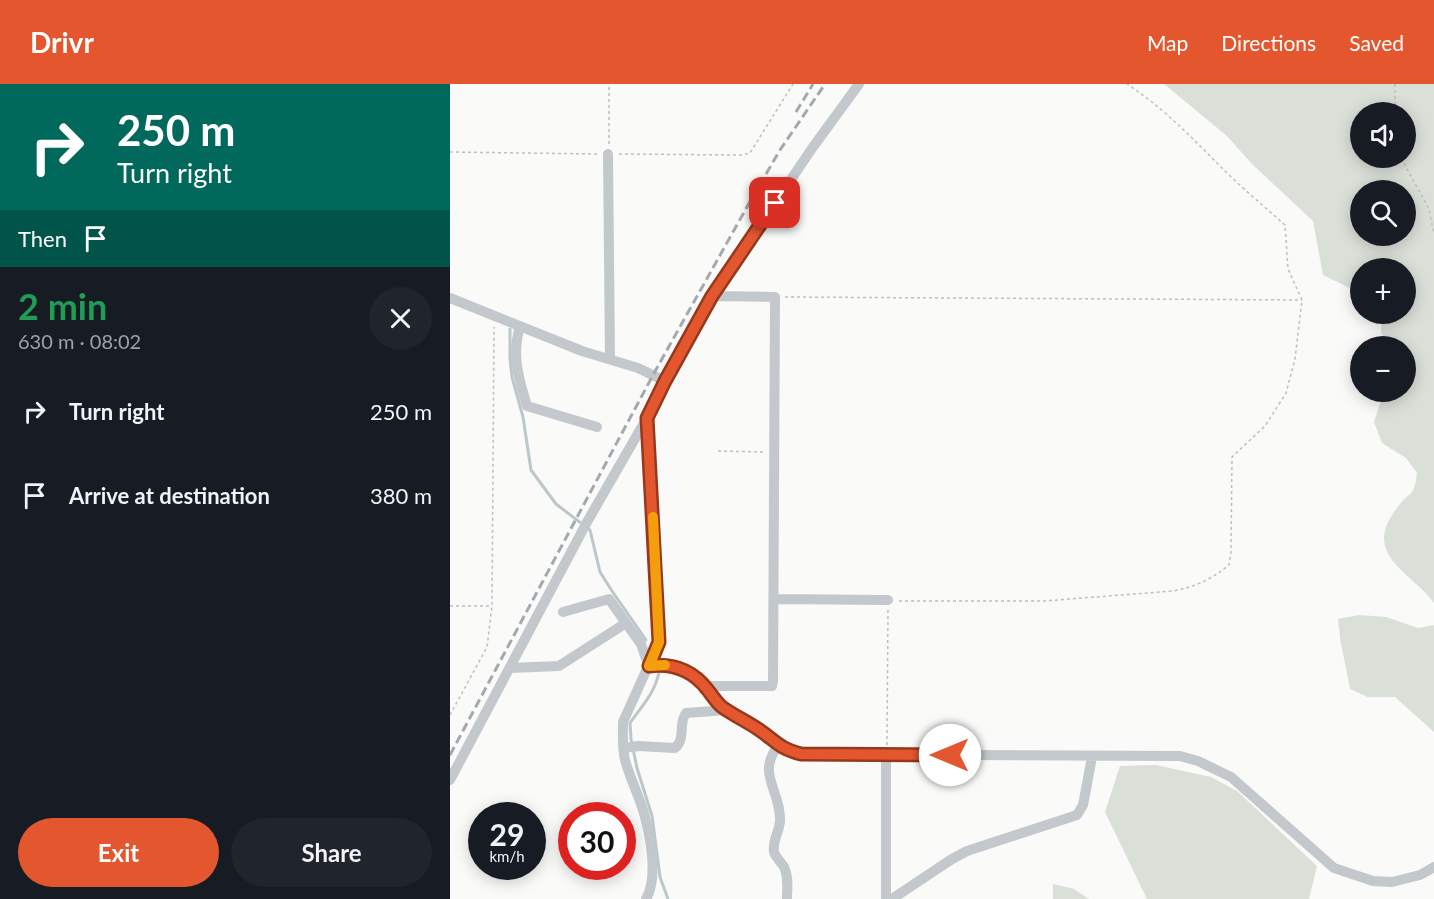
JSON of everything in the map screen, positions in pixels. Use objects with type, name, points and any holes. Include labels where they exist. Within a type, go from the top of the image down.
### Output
[{"type":"street","points":[[450,780],[587,522],[647,418],[712,296],[813,147],[859,84]]},
{"type":"street","points":[[608,154],[609,359]]},
{"type":"street","points":[[705,686],[772,686],[774,599],[775,297],[712,296]]},
{"type":"street","points":[[450,298],[582,351],[638,368],[665,381]]},
{"type":"street","points":[[520,327],[515,344],[519,380],[527,406],[597,427]]},
{"type":"street","points":[[646,899],[651,888],[651,855],[645,817],[625,759],[629,748],[623,722],[659,642],[647,418]]},
{"type":"street","points":[[563,612],[609,599],[641,644],[649,666]]},
{"type":"street","points":[[774,599],[888,600]]},
{"type":"street","points":[[510,668],[560,666],[627,623]]},
{"type":"street","points":[[649,666],[672,666],[691,673],[726,710],[758,729],[778,746],[801,754],[1180,756],[1198,761],[1231,777],[1334,868],[1373,881],[1392,882],[1420,875],[1434,867]]},
{"type":"street","points":[[629,748],[675,748],[681,742],[682,718],[686,713],[726,710]]},
{"type":"street","points":[[778,746],[770,760],[768,770],[780,822],[774,841],[774,851],[787,874],[787,899]]},
{"type":"street","points":[[886,755],[886,899]]},
{"type":"street","points":[[892,899],[967,851],[1077,815],[1083,805],[1092,757]]},
{"type":"path","points":[[608,154],[609,84]]},
{"type":"path","points":[[450,152],[741,155],[750,153],[793,84]]},
{"type":"path","points":[[886,755],[888,600],[1078,600],[1173,591],[1189,588],[1211,579],[1229,565],[1232,457],[1265,426],[1286,393],[1295,359],[1302,300],[1288,269],[1285,225],[1224,170],[1198,142],[1145,96],[1127,84]]},
{"type":"path","points":[[1395,84],[1395,102]]},
{"type":"path","points":[[1406,168],[1429,209],[1434,234]]},
{"type":"path","points":[[775,297],[1302,300]]},
{"type":"path","points":[[450,715],[487,647],[492,606],[495,315]]},
{"type":"path","points":[[718,451],[775,452]]},
{"type":"path","points":[[450,606],[492,606]]},
{"type":"shaded area","points":[[1164,84],[1434,84],[1434,603],[1393,562],[1387,551],[1384,538],[1387,524],[1401,502],[1413,491],[1417,473],[1406,458],[1382,443],[1374,422],[1380,402],[1416,402],[1416,336],[1384,336],[1381,333],[1381,324],[1416,324],[1416,258],[1350,258],[1350,288],[1323,275],[1313,221],[1252,164],[1227,136]]},
{"type":"shaded area","points":[[1359,615],[1386,617],[1418,628],[1434,625],[1434,732],[1395,697],[1368,697],[1350,689],[1338,619]]},
{"type":"shaded area","points":[[1156,765],[1211,777],[1237,791],[1317,866],[1309,899],[1147,899],[1105,812],[1120,766]]},
{"type":"shaded area","points":[[1053,884],[1074,889],[1089,899],[1053,899]]},
{"type":"waterway","points":[[510,329],[512,377],[523,417],[531,470],[556,504],[590,530],[600,572],[646,640]]},
{"type":"waterway","points":[[659,672],[651,693],[630,723],[637,768],[652,816],[660,877],[668,899]]},
{"type":"railway","points":[[796,112],[813,84]]},
{"type":"railway","points":[[450,755],[653,375],[780,150],[825,84]]},
{"type":"slow traffic","points":[[653,517],[659,642],[649,666],[665,665]]},
{"type":"route","points":[[775,203],[712,296],[647,418],[659,642],[649,666],[664,664],[691,673],[721,706],[786,750],[801,754],[950,755]]}]
